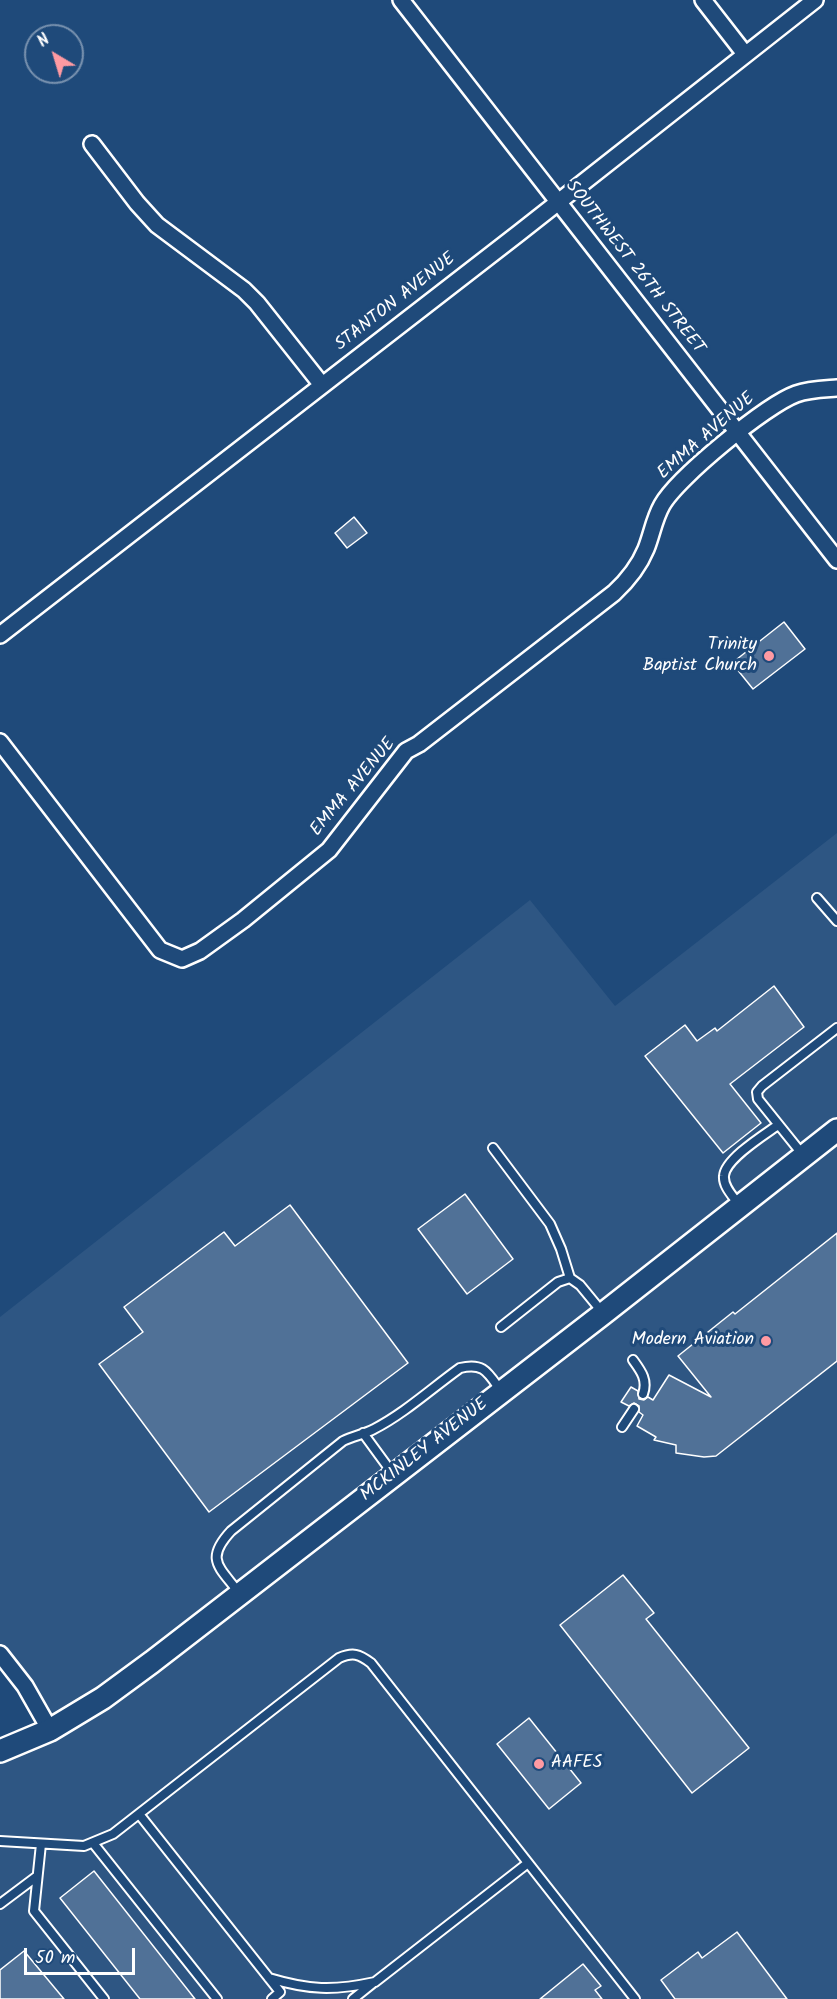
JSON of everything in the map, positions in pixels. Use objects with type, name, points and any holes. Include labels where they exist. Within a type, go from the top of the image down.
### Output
[{"type":"main road","name":"MCKINLEY AVENUE","points":[[0,1751],[50,1730],[111,1692],[502,1392],[837,1130]]},
{"type":"street","name":"SOUTHWEST 26TH STREET","points":[[401,0],[837,560]]},
{"type":"street","points":[[703,0],[745,54]]},
{"type":"street","name":"STANTON AVENUE","points":[[0,635],[815,0]]},
{"type":"street","points":[[92,144],[137,203],[157,225],[244,290],[257,303],[322,385]]},
{"type":"street","name":"EMMA AVENUE","points":[[0,742],[160,950],[182,959],[200,951],[243,920],[329,850],[406,752],[614,593],[639,564],[647,548],[654,522],[674,489],[738,433],[780,401],[797,393],[837,388]]},
{"type":"street","points":[[0,1654],[25,1686],[50,1730]]},
{"type":"lane","points":[[817,898],[837,921]]},
{"type":"lane","points":[[804,1156],[758,1100],[757,1092],[837,1028]]},
{"type":"lane","points":[[740,1206],[725,1184],[726,1167],[733,1159],[778,1125]]},
{"type":"lane","points":[[493,1148],[550,1224],[570,1278],[580,1284],[604,1313]]},
{"type":"lane","points":[[501,1327],[558,1282],[570,1278]]},
{"type":"lane","points":[[633,1360],[643,1374],[645,1384],[643,1394]]},
{"type":"lane","points":[[240,1594],[217,1563],[216,1553],[221,1542],[231,1531],[344,1441],[371,1431],[386,1422],[460,1368],[473,1365],[485,1369],[502,1392]]},
{"type":"lane","points":[[622,1427],[634,1409]]},
{"type":"lane","points":[[363,1433],[394,1475]]},
{"type":"lane","points":[[0,1841],[84,1846],[113,1834],[339,1658],[354,1654],[362,1656],[370,1663],[635,1999]]},
{"type":"lane","points":[[139,1814],[280,1992],[272,1999]]},
{"type":"lane","points":[[93,1843],[217,1999]]},
{"type":"lane","points":[[41,1844],[34,1911],[104,1999]]},
{"type":"lane","points":[[353,1999],[528,1863]]},
{"type":"lane","points":[[0,1904],[36,1877]]},
{"type":"lane","points":[[269,1978],[294,1985],[320,1988],[346,1988],[375,1982]]},
{"type":"shaded area","points":[[837,833],[837,1999],[0,1999],[0,1751],[50,1730],[0,1654],[0,1317],[530,900],[615,1006]]},
{"type":"building","points":[[354,517],[367,533],[347,548],[335,533]]},
{"type":"building","name":"Trinity Baptist Church","points":[[784,622],[805,649],[753,689],[732,663]]},
{"type":"building","points":[[774,986],[804,1027],[730,1084],[761,1123],[723,1153],[645,1056],[685,1025],[697,1041],[715,1028],[717,1031]]},
{"type":"building","points":[[465,1194],[513,1259],[467,1294],[418,1229]]},
{"type":"building","points":[[290,1205],[408,1363],[209,1512],[99,1364],[143,1332],[124,1307],[224,1232],[235,1246]]},
{"type":"building","name":"Modern Aviation","points":[[837,1233],[837,1361],[716,1456],[704,1457],[676,1453],[676,1445],[654,1440],[656,1437],[637,1426],[643,1415],[639,1412],[639,1406],[634,1403],[629,1406],[621,1402],[631,1387],[638,1391],[639,1399],[644,1400],[648,1397],[653,1400],[669,1375],[711,1397],[678,1356]]},
{"type":"building","points":[[623,1575],[654,1613],[646,1619],[749,1748],[692,1793],[560,1625]]},
{"type":"building","name":"AAFES","points":[[529,1718],[581,1783],[549,1809],[497,1744]]},
{"type":"building","points":[[94,1871],[195,1999],[140,1999],[60,1898]]},
{"type":"building","points":[[737,1932],[787,1999],[675,1999],[661,1980],[698,1952],[702,1958]]},
{"type":"building","points":[[24,1951],[64,1999],[0,1999],[0,1970]]},
{"type":"building","points":[[583,1964],[601,1986],[595,1990],[602,1999],[540,1999]]},
{"type":"place","name":"Trinity Baptist Church","points":[[769,656]]},
{"type":"place","name":"Modern Aviation","points":[[766,1341]]},
{"type":"place","name":"AAFES","points":[[539,1764]]}]
